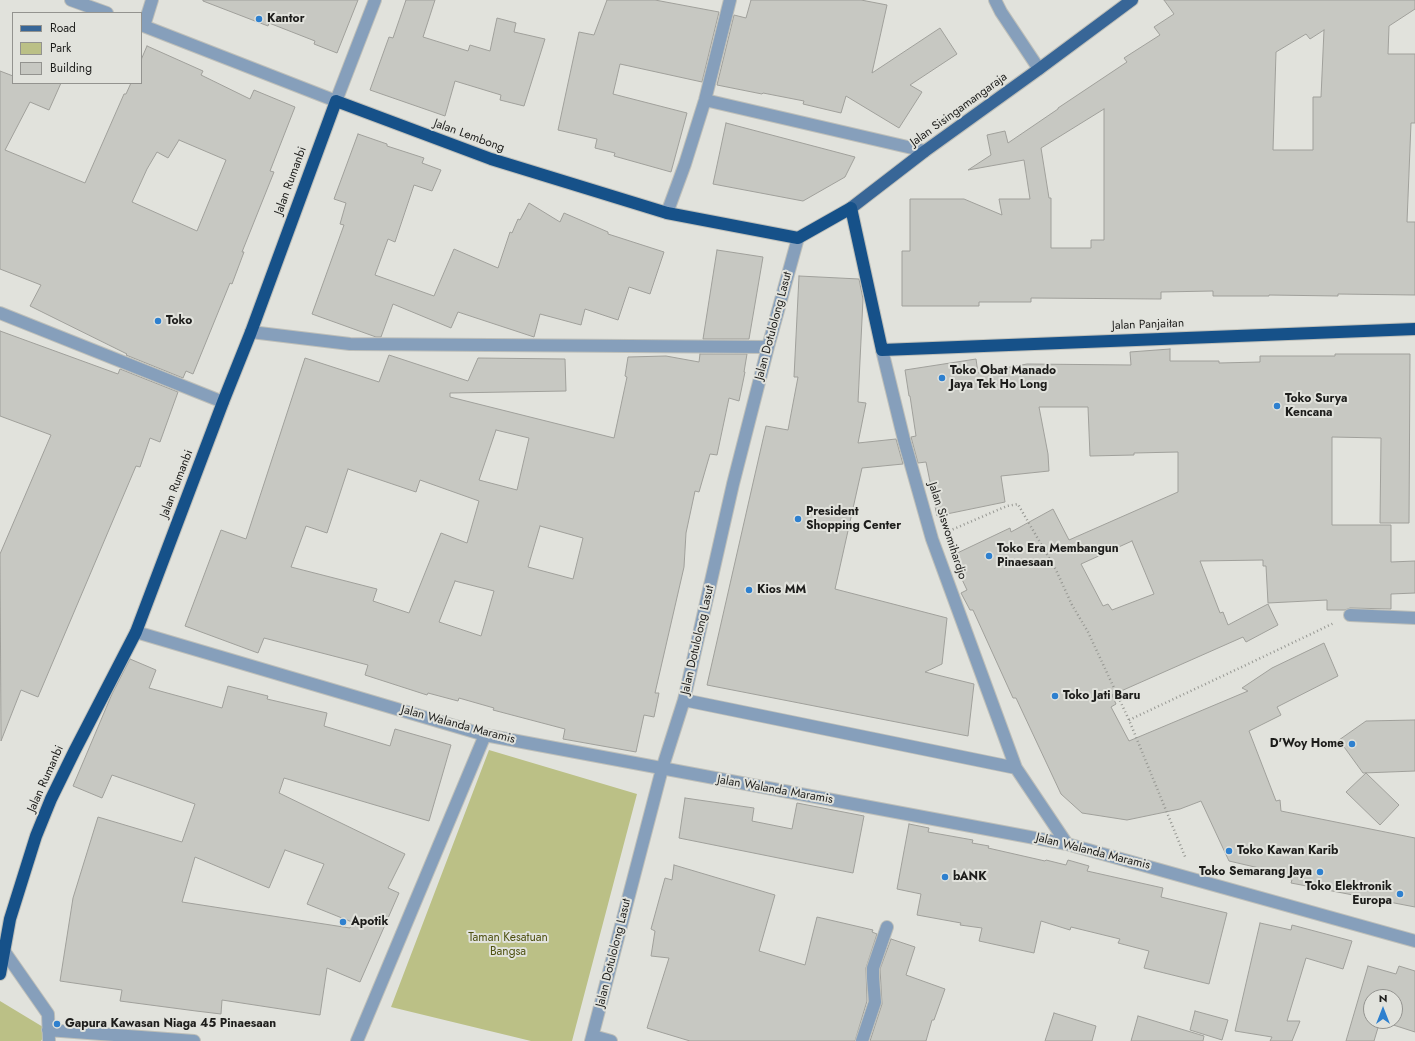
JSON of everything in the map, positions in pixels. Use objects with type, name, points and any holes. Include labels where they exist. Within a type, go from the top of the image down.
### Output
[{"type":"highway","name":"Jalan Lembong","points":[[336,101],[491,159],[667,213],[798,238]]},
{"type":"highway","name":"Jalan Rumanbi","points":[[0,974],[4,951],[5,919],[51,799],[136,632],[251,332],[336,101]]},
{"type":"highway","name":"Jalan Sisingamangaraja","points":[[798,238],[851,208]]},
{"type":"highway","name":"Jalan Siswomihardjo","points":[[851,208],[882,350]]},
{"type":"highway","name":"Jalan Panjaitan","points":[[882,350],[1415,328]]},
{"type":"main road","name":"Jalan Sisingamangaraja","points":[[851,208],[925,151],[1132,0]]},
{"type":"street","points":[[71,0],[105,12]]},
{"type":"street","points":[[143,26],[152,0]]},
{"type":"street","name":"Jalan Rumanbi","points":[[336,101],[375,0]]},
{"type":"street","points":[[667,213],[685,164],[705,100],[730,0]]},
{"type":"street","points":[[995,0],[1039,69]]},
{"type":"street","name":"Jalan Lembong","points":[[143,26],[336,101]]},
{"type":"street","points":[[705,100],[925,151]]},
{"type":"street","name":"Jalan Dotulolong Lasut","points":[[592,1038],[662,769],[684,700],[733,484],[798,238]]},
{"type":"street","points":[[0,313],[223,402]]},
{"type":"street","points":[[251,332],[350,344],[768,347]]},
{"type":"street","name":"Jalan Siswomihardjo","points":[[882,350],[904,440],[932,539],[1016,768],[1067,844]]},
{"type":"street","points":[[1350,614],[1415,618]]},
{"type":"street","name":"Jalan Walanda Maramis","points":[[136,632],[484,735],[1067,844],[1415,941]]},
{"type":"street","points":[[684,700],[1016,768]]},
{"type":"street","points":[[357,1041],[484,735]]},
{"type":"street","points":[[862,1041],[876,1002],[873,968],[887,927]]},
{"type":"street","points":[[4,951],[48,1014],[48,1036],[194,1041]]},
{"type":"street","points":[[592,1038],[611,1041]]},
{"type":"path","points":[[932,539],[1008,506],[1018,504],[1020,506],[1056,570],[1072,605],[1088,632],[1129,720],[1195,879]]},
{"type":"path","points":[[1129,720],[1350,614]]},
{"type":"green space","name":"Taman Kesatuan Bangsa","points":[[489,750],[637,794],[572,1041],[531,1041],[391,1007]]},
{"type":"green space","points":[[0,1001],[48,1030],[41,1041],[0,1041]]},
{"type":"building","points":[[203,0],[358,0],[337,53],[314,44],[315,41],[269,23],[268,26]]},
{"type":"building","points":[[406,0],[435,0],[423,37],[468,51],[470,45],[490,51],[497,18],[516,23],[514,32],[545,39],[524,106],[500,100],[501,95],[455,81],[445,116],[370,90],[389,37],[393,38]]},
{"type":"building","points":[[607,0],[655,0],[719,12],[702,82],[620,64],[613,94],[687,113],[671,172],[614,156],[615,153],[595,148],[597,139],[558,130],[579,32],[594,35]]},
{"type":"building","points":[[751,0],[861,0],[887,5],[872,73],[940,28],[957,54],[910,85],[922,92],[899,128],[846,96],[841,113],[803,104],[804,101],[717,85],[734,15],[746,18]]},
{"type":"building","points":[[1164,0],[1415,0],[1415,9],[1389,26],[1388,54],[1415,54],[1415,123],[1411,123],[1407,222],[1415,222],[1415,295],[1338,294],[1338,296],[1213,296],[1213,291],[1161,292],[1161,299],[1031,298],[1031,302],[979,302],[979,306],[902,306],[902,251],[910,251],[910,199],[964,199],[1002,215],[999,199],[1030,199],[1024,160],[968,170],[991,155],[987,135],[1005,131],[1008,143],[1127,62],[1124,58],[1160,35],[1154,27],[1174,14]],"holes":[[[1324,30],[1321,97],[1313,97],[1313,150],[1273,150],[1276,52],[1306,34],[1310,39]],[[1104,109],[1104,240],[1091,240],[1091,248],[1051,248],[1051,198],[1049,198],[1041,148]]]},
{"type":"building","points":[[147,46],[203,71],[201,75],[250,99],[254,90],[295,107],[270,171],[274,172],[242,252],[244,252],[232,284],[230,283],[193,374],[186,371],[183,378],[126,355],[127,354],[30,306],[41,285],[0,269],[0,71],[12,76],[12,84],[61,84],[49,110],[30,102],[5,150],[85,183],[124,94],[126,94],[131,84],[142,84],[142,58]],"holes":[[[179,140],[226,160],[197,231],[132,202],[147,169],[157,152],[168,158]]]},
{"type":"building","points":[[726,123],[855,157],[845,177],[803,201],[713,184]]},
{"type":"building","points":[[358,134],[387,144],[387,146],[424,158],[422,163],[441,170],[432,191],[414,185],[395,242],[388,239],[375,275],[434,296],[454,249],[498,268],[510,232],[512,233],[518,219],[520,220],[529,203],[560,222],[564,213],[608,232],[608,234],[664,252],[650,294],[629,287],[618,320],[585,309],[581,325],[540,314],[534,337],[458,312],[451,328],[393,304],[381,337],[376,337],[312,314],[344,225],[340,224],[346,203],[334,199]]},
{"type":"building","points":[[717,250],[763,257],[749,339],[703,339]]},
{"type":"building","name":"President Shopping Center","points":[[799,276],[859,279],[863,299],[858,402],[866,403],[858,443],[896,439],[903,464],[862,468],[835,589],[947,618],[942,664],[925,672],[974,684],[968,736],[707,685],[766,426],[788,430],[798,377],[794,377]]},
{"type":"building","points":[[0,331],[118,374],[120,369],[178,392],[160,442],[150,438],[140,467],[136,466],[38,697],[21,690],[1,741],[0,554],[51,435],[0,416]]},
{"type":"building","points":[[1170,349],[1170,361],[1219,361],[1219,363],[1260,362],[1260,356],[1410,354],[1409,523],[1380,523],[1381,438],[1332,437],[1332,525],[1391,525],[1391,562],[1415,561],[1415,593],[1391,594],[1391,609],[1350,608],[1345,610],[1327,610],[1327,600],[1268,603],[1266,566],[1263,566],[1263,560],[1200,561],[1220,613],[1223,612],[1228,625],[1268,604],[1278,625],[1246,642],[1243,637],[1112,695],[1116,704],[1111,707],[1129,741],[1248,691],[1242,688],[1272,668],[1324,643],[1338,676],[1277,707],[1281,715],[1249,731],[1276,801],[1280,800],[1281,811],[1415,838],[1415,907],[1291,883],[1292,880],[1271,874],[1272,871],[1229,861],[1201,801],[1180,809],[1127,820],[1082,813],[1061,794],[1016,698],[1013,698],[973,610],[970,610],[961,593],[967,590],[951,556],[1010,528],[1011,532],[1053,509],[1069,540],[1178,492],[1178,452],[1090,456],[1088,407],[1039,407],[1048,454],[1049,471],[1001,476],[1005,502],[937,516],[926,462],[918,463],[911,437],[916,436],[905,370],[976,359],[978,373],[1027,364],[1131,365],[1130,352]],"holes":[[[1132,541],[1154,594],[1112,610],[1108,604],[1103,606],[1081,564]]]},
{"type":"building","points":[[700,354],[747,354],[739,401],[729,398],[717,455],[710,454],[699,492],[695,491],[686,533],[684,567],[655,693],[659,693],[654,717],[644,715],[636,752],[563,739],[565,729],[493,710],[494,708],[459,698],[458,701],[428,693],[427,695],[365,675],[368,665],[264,638],[258,653],[185,626],[221,530],[246,539],[305,358],[379,382],[389,355],[468,381],[478,358],[565,359],[566,391],[450,393],[450,397],[614,438],[627,377],[625,376],[628,357],[666,356],[699,362]],"holes":[[[496,430],[529,438],[517,490],[479,480]],[[348,469],[416,492],[420,480],[479,501],[467,543],[441,533],[409,613],[373,601],[377,589],[291,567],[306,526],[327,533]],[[540,526],[583,538],[573,579],[528,567]],[[455,581],[494,591],[481,636],[439,622]]]},
{"type":"building","points":[[130,659],[156,670],[149,688],[222,708],[228,686],[268,696],[267,699],[327,713],[324,726],[390,746],[395,729],[451,745],[429,821],[284,778],[279,793],[405,854],[388,888],[399,893],[360,982],[327,968],[320,1015],[222,1000],[221,1014],[196,1011],[120,1001],[122,990],[60,981],[73,898],[98,817],[182,842],[195,804],[112,775],[102,798],[73,786],[112,694]],"holes":[[[285,850],[324,864],[307,904],[352,922],[350,928],[182,902],[195,857],[269,888]]]},
{"type":"building","points":[[1415,720],[1415,771],[1363,773],[1339,740],[1366,721]]},
{"type":"building","points":[[1366,773],[1399,805],[1380,825],[1346,792]]},
{"type":"building","points":[[685,798],[754,808],[752,821],[792,829],[797,803],[864,816],[853,873],[679,838]]},
{"type":"building","points":[[909,824],[929,828],[928,832],[973,840],[972,843],[989,846],[988,848],[1045,861],[1066,865],[1068,860],[1089,866],[1087,871],[1163,888],[1161,897],[1227,913],[1209,984],[1144,968],[1149,951],[1118,943],[1120,939],[1071,927],[1070,930],[1041,921],[1034,953],[979,941],[982,928],[960,925],[961,923],[917,915],[921,894],[897,889]]},
{"type":"building","points":[[674,865],[775,895],[759,951],[805,965],[817,917],[873,930],[872,932],[877,934],[866,968],[867,1001],[855,1041],[690,1041],[647,1028],[669,958],[651,956],[655,931],[651,929],[665,878],[672,880]]},
{"type":"building","points":[[1260,923],[1291,930],[1292,925],[1352,941],[1343,969],[1306,958],[1287,1021],[1300,1021],[1292,1041],[1270,1041],[1272,1037],[1235,1031]]},
{"type":"building","points":[[891,939],[915,947],[906,975],[945,989],[934,1020],[932,1020],[926,1041],[870,1041],[882,1004],[880,969]]},
{"type":"building","points":[[1368,966],[1396,974],[1399,966],[1415,971],[1415,1032],[1403,1028],[1403,989],[1363,989],[1363,1029],[1378,1029],[1374,1041],[1346,1041]]},
{"type":"building","points":[[1195,1011],[1228,1020],[1222,1040],[1190,1030]]},
{"type":"building","points":[[1054,1013],[1096,1026],[1092,1041],[1045,1041]]},
{"type":"building","points":[[1138,1016],[1204,1036],[1203,1041],[1131,1041]]},
{"type":"place","name":"Kantor","points":[[259,19]]},
{"type":"place","name":"Toko","points":[[158,321]]},
{"type":"place","name":"Toko Obat Manado Jaya Tek Ho Long","points":[[942,378]]},
{"type":"place","name":"Toko Surya Kencana","points":[[1277,406]]},
{"type":"place","name":"President Shopping Center","points":[[798,519]]},
{"type":"place","name":"Toko Era Membangun Pinaesaan","points":[[989,556]]},
{"type":"place","name":"Kios MM","points":[[749,590]]},
{"type":"place","name":"Toko Jati Baru","points":[[1055,696]]},
{"type":"place","name":"D'Woy Home","points":[[1352,744]]},
{"type":"place","name":"Toko Kawan Karib","points":[[1229,851]]},
{"type":"place","name":"Toko Semarang Jaya","points":[[1320,872]]},
{"type":"place","name":"bANK","points":[[945,877]]},
{"type":"place","name":"Toko Elektronik Europa","points":[[1400,894]]},
{"type":"place","name":"Apotik","points":[[343,922]]},
{"type":"place","name":"Gapura Kawasan Niaga 45 Pinaesaan","points":[[57,1024]]}]
